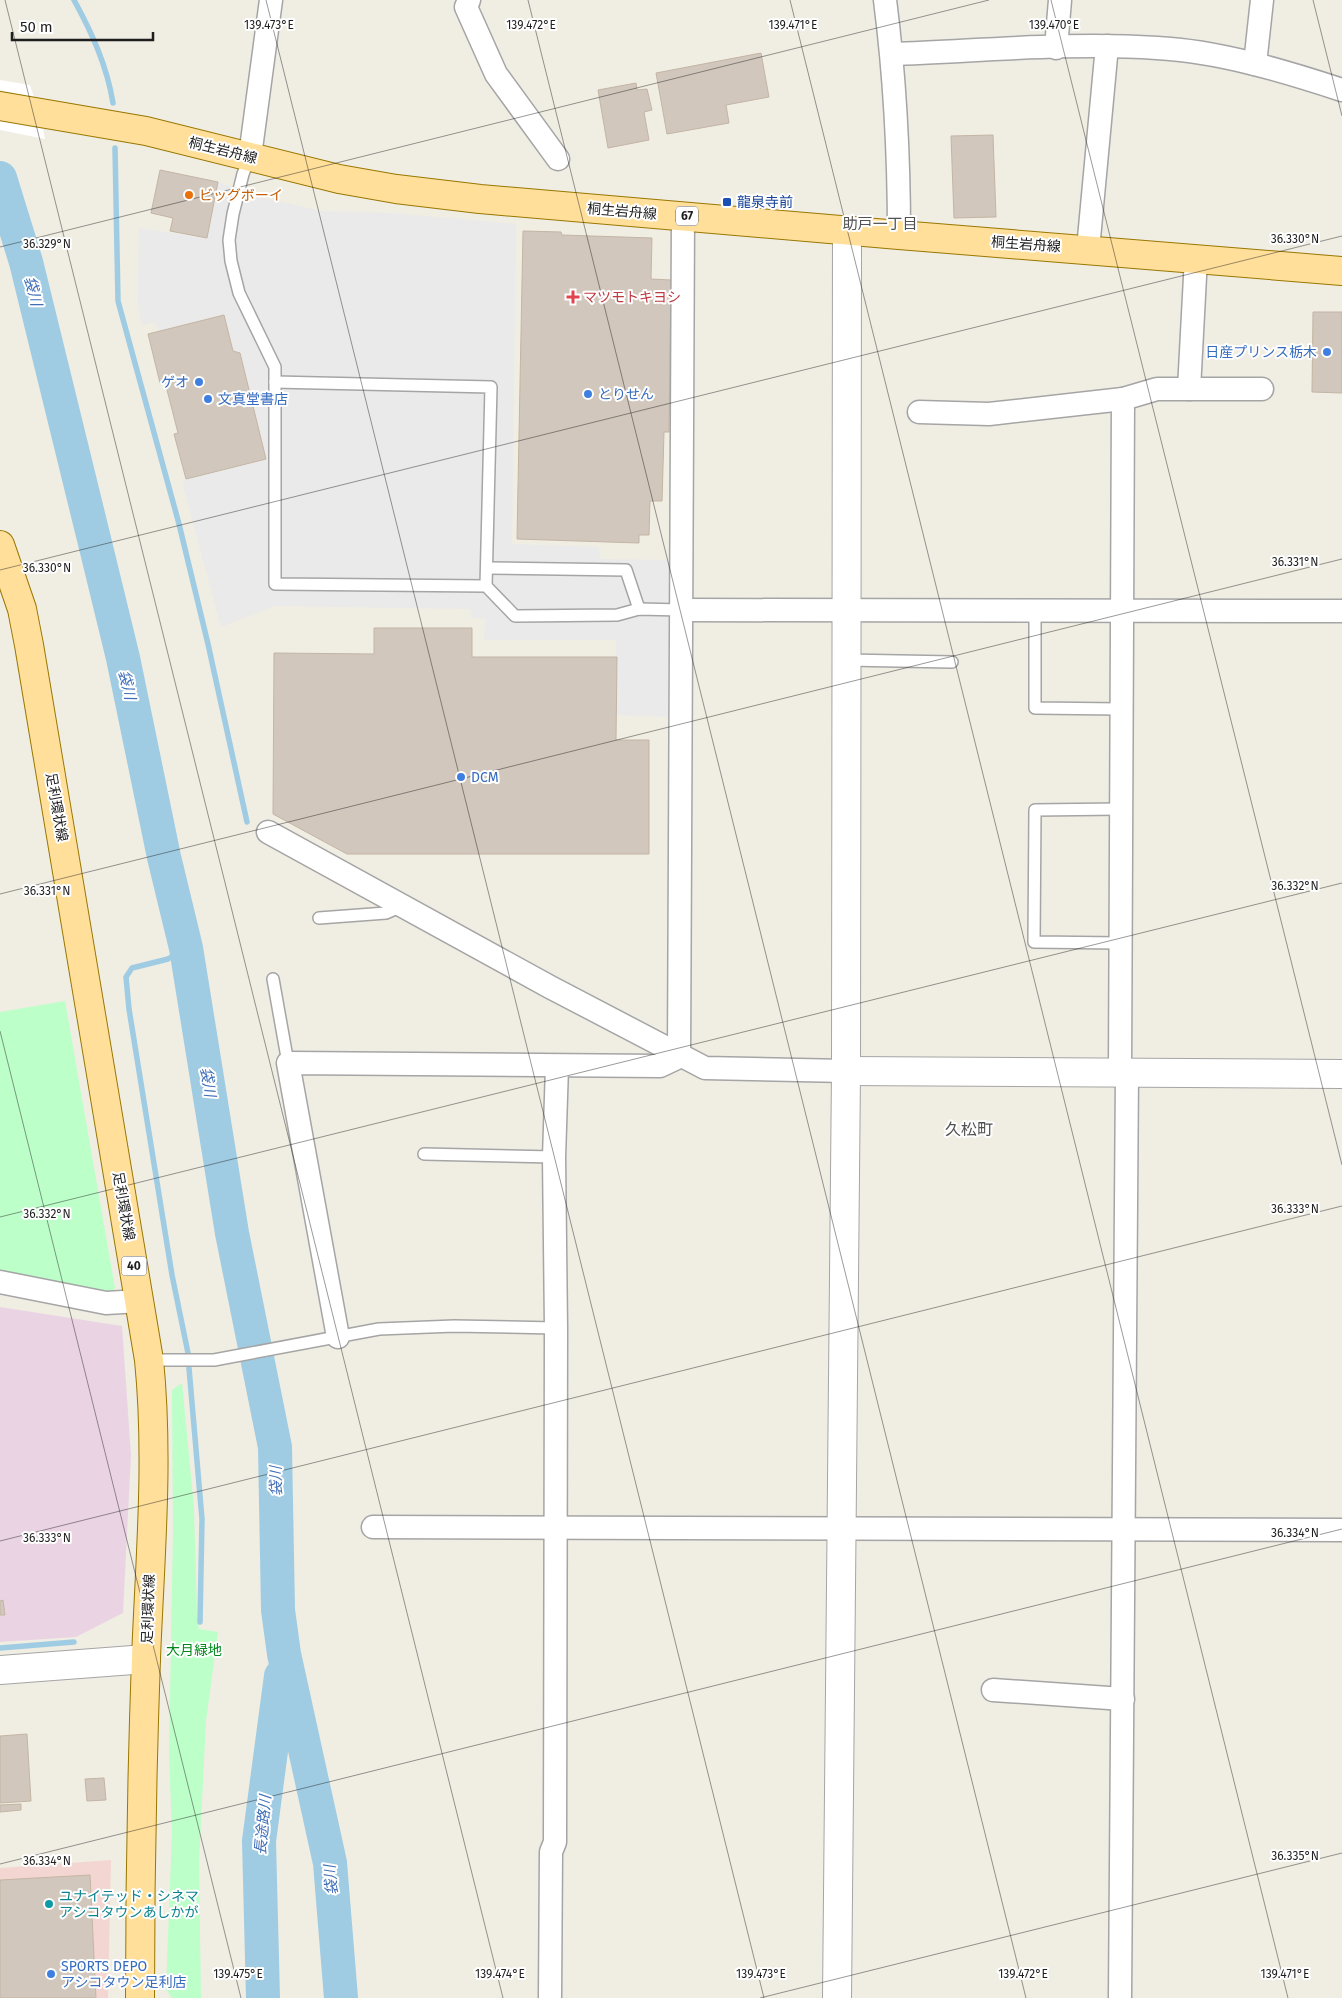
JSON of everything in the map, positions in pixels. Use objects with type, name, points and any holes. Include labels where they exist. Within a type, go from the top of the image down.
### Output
[{"type":"main road","name":"桐生岩舟線","points":[[0,106],[146,131],[339,179],[396,189],[480,199],[1342,271]]},
{"type":"main road","name":"足利環状線","points":[[0,545],[22,609],[29,645],[150,1360],[154,1410],[154,1457],[146,1659],[140,1998]]},
{"type":"street","points":[[250,156],[271,0]]},
{"type":"street","points":[[469,0],[466,7],[496,74],[558,159]]},
{"type":"street","points":[[885,0],[892,54],[899,168],[900,235]]},
{"type":"street","points":[[1056,48],[1060,0]]},
{"type":"street","points":[[1255,64],[1262,0]]},
{"type":"street","points":[[892,54],[1107,46],[1182,50],[1255,64],[1342,90]]},
{"type":"street","points":[[1088,249],[1107,46]]},
{"type":"street","points":[[679,1057],[683,216]]},
{"type":"street","points":[[837,1998],[846,1071],[847,230]]},
{"type":"street","points":[[1189,389],[1196,258]]},
{"type":"street","points":[[919,412],[989,414],[1123,399],[1157,388],[1262,389]]},
{"type":"street","points":[[1120,1998],[1125,1529],[1123,1073],[1120,943],[1120,610],[1123,399]]},
{"type":"street","points":[[681,610],[1342,611]]},
{"type":"street","points":[[268,832],[679,1057],[705,1068],[722,1070],[1342,1074]]},
{"type":"street","points":[[328,1339],[288,1064],[557,1067],[660,1066],[679,1057]]},
{"type":"street","points":[[550,1998],[550,1852],[555,1842],[556,1328],[554,1157],[557,1067]]},
{"type":"street","points":[[0,1282],[106,1303],[140,1301]]},
{"type":"street","points":[[373,1527],[1342,1530]]},
{"type":"street","points":[[0,1670],[146,1659]]},
{"type":"street","points":[[993,1690],[1123,1698]]},
{"type":"lane","points":[[250,156],[243,174],[229,240],[231,261],[239,293],[275,367],[275,584],[486,586],[515,616],[617,615],[639,609],[681,610]]},
{"type":"lane","points":[[275,382],[491,387],[486,586]]},
{"type":"lane","points":[[487,568],[626,570],[639,609]]},
{"type":"lane","points":[[1035,610],[1035,708],[1120,709]]},
{"type":"lane","points":[[846,660],[952,662]]},
{"type":"lane","points":[[1120,809],[1034,810],[1034,942],[1120,943]]},
{"type":"lane","points":[[319,918],[386,913],[402,906]]},
{"type":"lane","points":[[272,979],[288,1064]]},
{"type":"lane","points":[[424,1154],[554,1157]]},
{"type":"lane","points":[[150,1360],[214,1360],[379,1329],[418,1326],[556,1328]]},
{"type":"shaded area","points":[[218,182],[255,196],[321,211],[390,213],[516,224],[512,544],[599,547],[600,559],[669,560],[668,717],[616,715],[616,640],[484,640],[485,619],[472,618],[471,609],[274,606],[221,627],[183,486],[186,479],[266,459],[240,353],[233,351],[224,315],[159,331],[155,322],[142,325],[138,304],[139,228],[207,238]]},
{"type":"shaded area","points":[[0,1307],[122,1326],[131,1455],[123,1613],[76,1637],[0,1642]]},
{"type":"shaded area","points":[[111,1860],[108,1998],[0,1998],[0,1868]]},
{"type":"green space","points":[[65,1001],[115,1288],[108,1295],[0,1272],[0,1012]]},
{"type":"green space","name":"大月緑地","points":[[182,1383],[194,1508],[199,1629],[218,1632],[206,1721],[199,1862],[201,1998],[172,1998],[166,1989],[172,1832],[169,1755],[173,1531],[172,1390]]},
{"type":"pier","points":[[0,80],[30,85],[34,97],[0,90]]},
{"type":"pier","points":[[0,121],[43,129],[45,139],[0,130]]},
{"type":"building","points":[[761,53],[769,97],[726,105],[729,123],[667,134],[656,73]]},
{"type":"building","points":[[636,83],[637,90],[647,89],[652,110],[644,112],[649,140],[608,148],[598,90]]},
{"type":"building","points":[[993,135],[996,217],[954,218],[951,136]]},
{"type":"building","points":[[160,170],[218,182],[207,238],[170,231],[173,218],[151,213]]},
{"type":"building","points":[[523,231],[561,232],[562,235],[652,238],[651,279],[671,280],[669,432],[664,432],[662,501],[650,501],[649,535],[639,535],[639,543],[517,539]]},
{"type":"building","name":"日産プリンス栃木","points":[[1313,312],[1342,312],[1342,393],[1312,392]]},
{"type":"building","points":[[224,315],[233,351],[240,353],[266,459],[186,479],[174,434],[178,433],[165,382],[160,383],[148,334]]},
{"type":"building","name":"DCM","points":[[374,628],[472,628],[472,657],[617,657],[616,740],[649,740],[649,854],[347,854],[273,814],[274,653],[374,654]]},
{"type":"building","points":[[3,1600],[5,1615],[0,1615],[0,1601]]},
{"type":"building","points":[[27,1734],[31,1801],[0,1803],[0,1736]]},
{"type":"building","points":[[104,1778],[106,1800],[87,1801],[85,1779]]},
{"type":"building","points":[[21,1804],[21,1810],[0,1812],[0,1805]]},
{"type":"building","points":[[90,1875],[96,1998],[0,1998],[0,1880]]},
{"type":"waterway","points":[[74,0],[98,50],[107,76],[113,103]]},
{"type":"waterway","points":[[115,148],[118,301],[179,524],[208,644],[247,822]]},
{"type":"waterway","name":"袋川","points":[[0,178],[26,262],[123,658],[164,857],[186,948],[232,1233],[275,1447],[278,1610],[284,1654],[330,1863],[341,1998]]},
{"type":"waterway","points":[[186,948],[168,959],[132,968],[126,977],[129,1009],[172,1275],[188,1353]]},
{"type":"waterway","points":[[189,1368],[202,1519],[200,1622]]},
{"type":"waterway","points":[[0,1648],[74,1642]]},
{"type":"waterway","name":"長途路川","points":[[263,1998],[259,1841],[281,1676]]},
{"type":"place","name":"ビッグボーイ","points":[[189,195]]},
{"type":"place","name":"龍泉寺前","points":[[727,202]]},
{"type":"place","name":"マツモトキヨシ","points":[[573,297]]},
{"type":"place","name":"日産プリンス栃木","points":[[1327,352]]},
{"type":"place","name":"ゲオ","points":[[199,382]]},
{"type":"place","name":"とりせん","points":[[588,394]]},
{"type":"place","name":"文真堂書店","points":[[208,399]]},
{"type":"place","name":"DCM","points":[[461,777]]},
{"type":"place","name":"ユナイテッド・シネマ アシコタウンあしかが","points":[[49,1904]]},
{"type":"place","name":"SPORTS DEPO アシコタウン足利店","points":[[51,1974]]},
{"type":"district","name":"助戸一丁目","points":[[880,224]]},
{"type":"district","name":"久松町","points":[[969,1129]]}]
